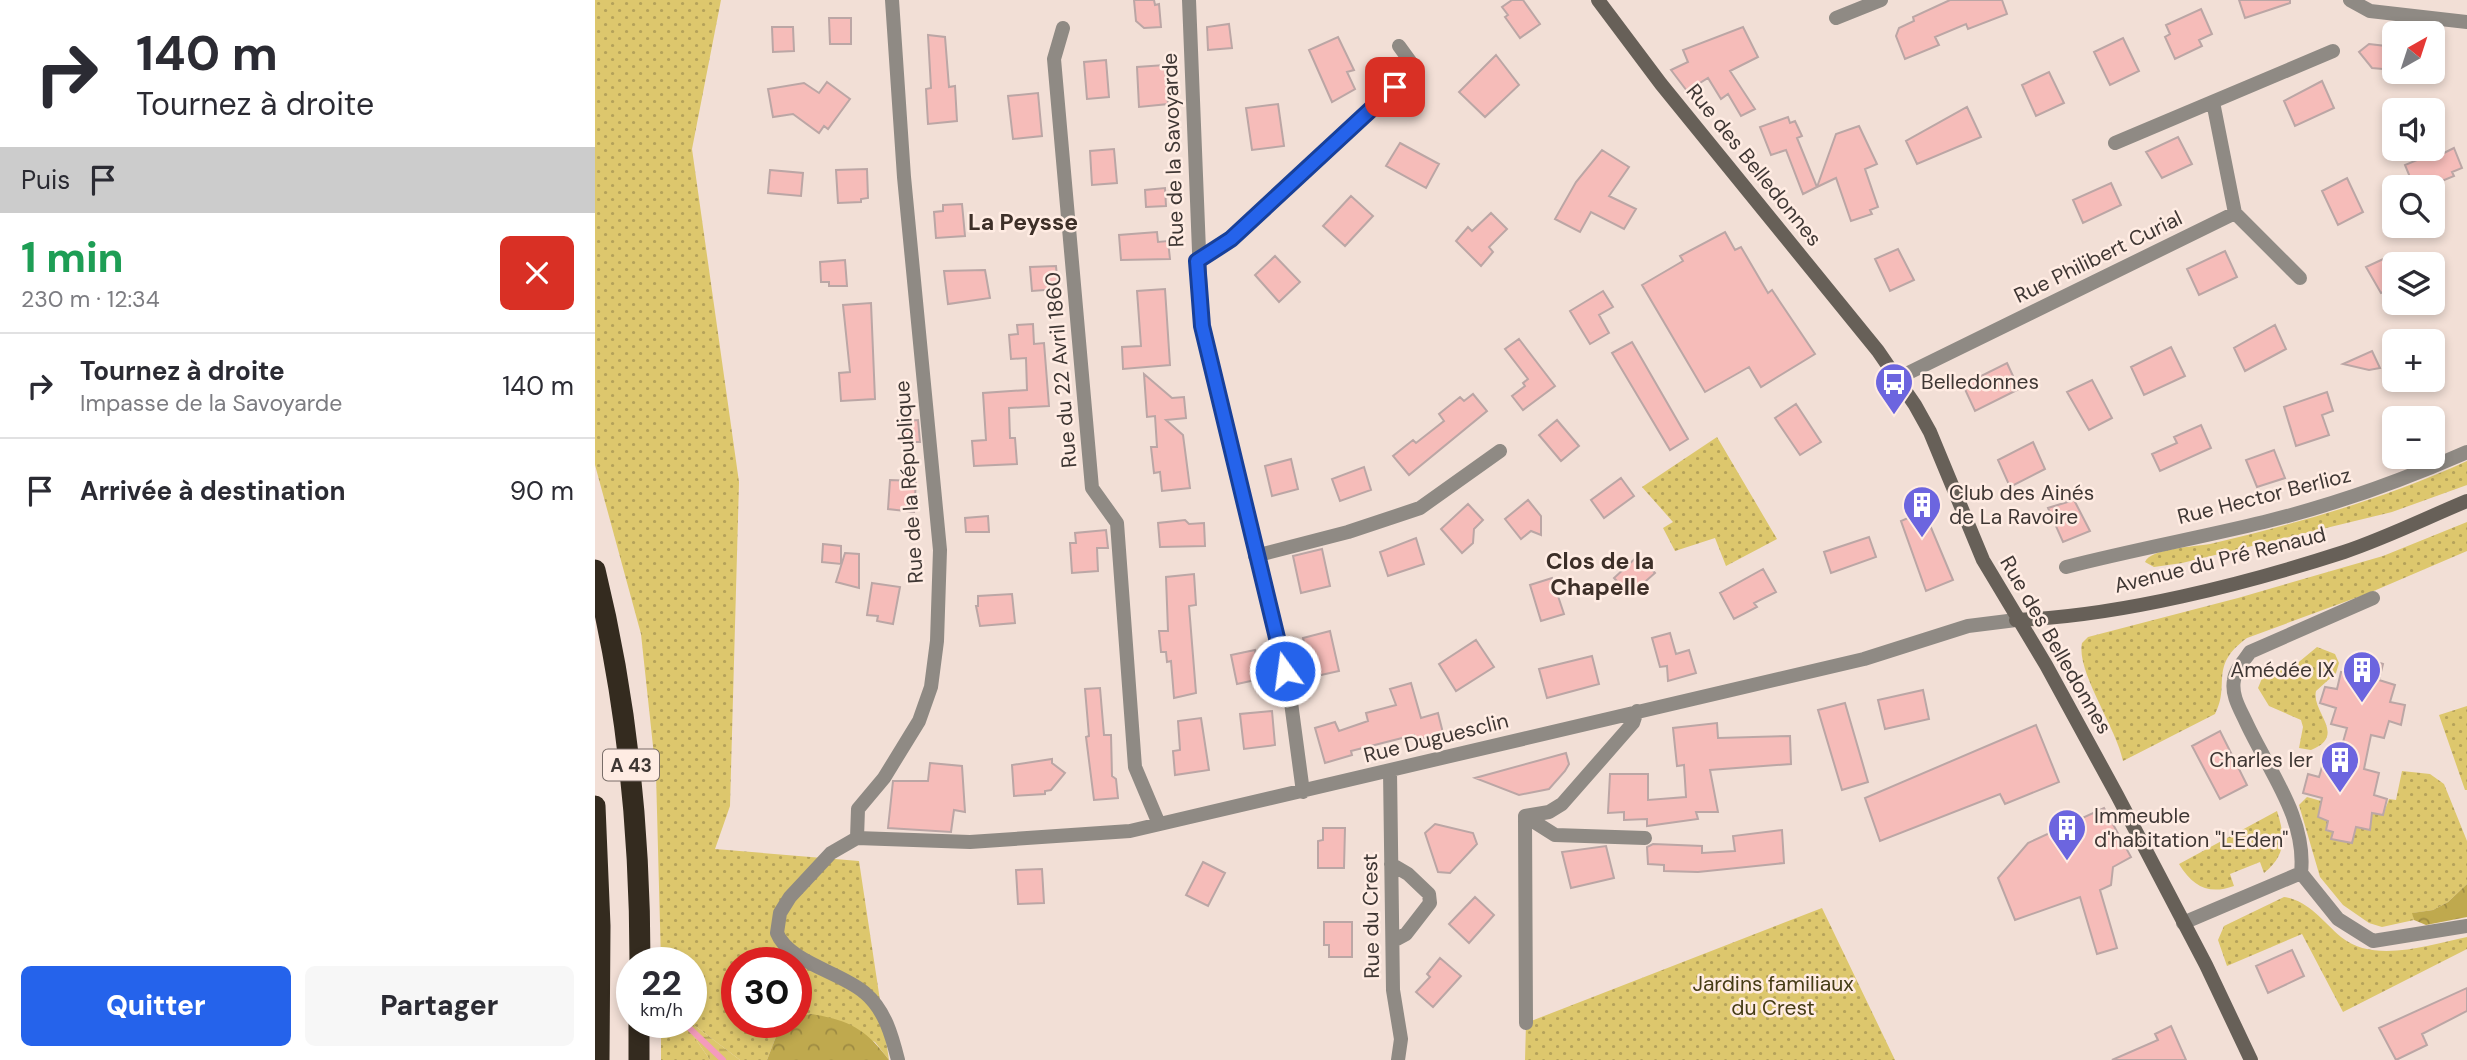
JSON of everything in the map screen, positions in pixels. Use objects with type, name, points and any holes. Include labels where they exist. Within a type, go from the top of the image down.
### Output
[{"type":"highway","name":"A 43","points":[[595,570],[620,686],[631,764],[638,851],[640,947]]},
{"type":"highway","name":"A 43","points":[[595,806],[600,914],[599,1060]]},
{"type":"highway","points":[[639,1038],[639,1060]]},
{"type":"main road","name":"Rue des Belledonnes","points":[[1598,0],[1661,84],[1898,378],[1930,432],[1983,560],[2016,620],[2046,665],[2183,923],[2251,1060]]},
{"type":"main road","name":"Avenue du Pré Renaud","points":[[2016,620],[2070,615],[2160,600],[2281,570],[2345,551],[2467,501]]},
{"type":"street","name":"Rue de la République","points":[[857,838],[858,809],[884,778],[919,721],[931,687],[937,641],[940,550],[904,177],[892,0]]},
{"type":"street","name":"Rue de la Savoyarde","points":[[1189,0],[1197,261],[1202,326],[1290,695],[1303,792]]},
{"type":"street","points":[[1836,18],[1881,0]]},
{"type":"street","points":[[2350,0],[2370,11],[2467,22]]},
{"type":"street","name":"Rue du 22 Avril 1860","points":[[1063,28],[1054,59],[1092,488],[1117,523],[1135,767],[1159,824]]},
{"type":"street","points":[[1197,261],[1231,239],[1415,68],[1399,46]]},
{"type":"street","points":[[2115,143],[2333,51]]},
{"type":"street","points":[[2213,102],[2235,213],[2299,278]]},
{"type":"street","name":"Rue Philibert Curial","points":[[1898,378],[2235,213]]},
{"type":"street","points":[[1255,556],[1347,532],[1420,508],[1500,451]]},
{"type":"street","name":"Rue Hector Berlioz","points":[[2066,567],[2151,545],[2265,522],[2396,483],[2467,452]]},
{"type":"street","points":[[2373,598],[2250,652],[2234,680],[2234,696],[2261,756],[2287,799],[2303,855],[2301,873],[2338,919],[2373,941],[2467,926]]},
{"type":"street","name":"Rue Duguesclin","points":[[857,838],[994,841],[1130,831],[1864,659],[1968,626],[2016,620]]},
{"type":"street","points":[[1525,816],[1549,812],[1562,804],[1633,723],[1637,711]]},
{"type":"street","name":"Rue du Crest","points":[[1390,771],[1393,990],[1401,1039],[1398,1060]]},
{"type":"street","points":[[1525,816],[1555,835],[1645,838]]},
{"type":"street","points":[[1525,816],[1527,1023]]},
{"type":"street","points":[[857,838],[831,853],[790,897],[780,913],[777,933],[791,950],[864,992],[879,1007],[898,1060]]},
{"type":"street","points":[[1391,864],[1408,874],[1429,894],[1430,903],[1406,934],[1393,941]]},
{"type":"street","points":[[2183,923],[2301,873]]},
{"type":"green space","points":[[595,0],[721,0],[692,149],[739,482],[730,806],[715,849],[859,861],[889,1060],[875,1042],[812,1014],[812,947],[721,947],[721,1038],[775,1038],[767,1060],[740,1060],[707,1035],[707,947],[661,947],[656,774],[641,634],[595,465]]},
{"type":"green space","points":[[1717,437],[1777,539],[1726,566],[1715,538],[1675,551],[1663,528],[1673,522],[1642,487]]},
{"type":"green space","points":[[2467,461],[2467,485],[2392,512],[2182,563],[2154,567],[2145,562],[2149,557],[2164,551],[2210,544],[2341,509]]},
{"type":"green space","points":[[2467,522],[2467,551],[2369,593],[2247,638],[2235,648],[2224,666],[2215,714],[2123,761],[2085,668],[2082,643],[2088,637],[2238,598],[2383,556]]},
{"type":"green space","points":[[2317,647],[2335,654],[2339,663],[2336,673],[2316,691],[2318,707],[2328,730],[2322,744],[2311,750],[2299,748],[2303,727],[2301,720],[2269,706],[2258,688],[2265,671],[2294,666]]},
{"type":"green space","points":[[2467,706],[2467,790],[2465,790],[2439,715]]},
{"type":"green space","points":[[2402,771],[2430,774],[2444,784],[2467,841],[2467,884],[2448,902],[2433,910],[2413,913],[2414,920],[2382,927],[2369,923],[2343,905],[2320,877],[2299,805],[2307,797],[2321,801],[2318,817],[2328,821],[2326,830],[2333,832],[2332,838],[2351,843],[2356,827],[2370,830],[2372,813],[2383,815],[2389,799],[2396,800]]},
{"type":"green space","points":[[2277,811],[2282,829],[2282,845],[2277,859],[2264,873],[2260,862],[2230,874],[2234,886],[2217,890],[2196,883],[2179,864]]},
{"type":"green space","points":[[2467,884],[2467,917],[2426,925],[2414,920],[2412,913],[2433,910],[2448,902]]},
{"type":"green space","points":[[2284,897],[2308,907],[2341,937],[2369,950],[2419,948],[2467,937],[2467,949],[2343,1012],[2302,934],[2227,966],[2218,940],[2224,926]]},
{"type":"green space","name":"Jardins familiaux du Crest","points":[[1822,908],[1895,1060],[1525,1060],[1526,1023]]},
{"type":"green space","points":[[812,1014],[836,1019],[856,1028],[889,1060],[767,1060],[775,1038],[812,1038]]},
{"type":"green space","points":[[707,1035],[740,1060],[710,1060],[695,1038],[707,1038]]},
{"type":"green space","points":[[661,1038],[695,1038],[710,1060],[661,1060]]},
{"type":"building","points":[[1134,0],[1154,0],[1155,5],[1159,4],[1161,27],[1144,28],[1136,21]]},
{"type":"building","points":[[1512,0],[1523,0],[1540,24],[1520,38],[1505,17],[1508,15],[1502,7]]},
{"type":"building","points":[[1950,0],[2002,0],[2007,14],[1968,29],[1966,24],[1935,37],[1939,45],[1905,59],[1896,36],[1899,28],[1914,21],[1913,17]]},
{"type":"building","points":[[2239,0],[2290,0],[2290,3],[2245,18]]},
{"type":"building","points":[[2201,9],[2212,34],[2199,40],[2202,46],[2175,59],[2165,37],[2170,34],[2166,25]]},
{"type":"building","points":[[829,18],[851,18],[851,44],[830,44]]},
{"type":"building","points":[[1229,24],[1232,48],[1208,50],[1207,27]]},
{"type":"building","points":[[772,27],[793,27],[794,51],[773,52]]},
{"type":"building","points":[[1743,27],[1758,57],[1730,71],[1755,109],[1741,116],[1728,94],[1721,99],[1708,78],[1687,91],[1671,70],[1688,62],[1683,50]]},
{"type":"building","points":[[928,35],[945,37],[949,87],[955,86],[957,121],[928,124],[926,89],[931,88]]},
{"type":"building","points":[[1338,37],[1354,70],[1347,72],[1355,89],[1332,102],[1309,50]]},
{"type":"building","points":[[2123,38],[2139,71],[2110,85],[2094,52]]},
{"type":"building","points":[[2369,44],[2382,46],[2382,69],[2372,68],[2359,52]]},
{"type":"building","points":[[1496,55],[1519,85],[1485,117],[1459,92]]},
{"type":"building","points":[[1106,60],[1109,97],[1087,99],[1084,62]]},
{"type":"building","points":[[1165,65],[1168,104],[1139,107],[1137,67]]},
{"type":"building","points":[[2049,72],[2064,103],[2036,116],[2022,85]]},
{"type":"building","points":[[2322,81],[2334,108],[2295,126],[2284,101]]},
{"type":"building","points":[[827,82],[850,99],[828,129],[824,126],[819,133],[793,114],[773,117],[768,89],[804,83],[819,93]]},
{"type":"building","points":[[1038,93],[1042,136],[1013,139],[1008,96]]},
{"type":"building","points":[[1278,104],[1284,146],[1252,150],[1246,108]]},
{"type":"building","points":[[1967,107],[1981,137],[1917,164],[1906,141]]},
{"type":"building","points":[[1788,117],[1790,123],[1795,121],[1802,136],[1797,138],[1817,187],[1803,194],[1786,150],[1771,155],[1760,127]]},
{"type":"building","points":[[1859,126],[1877,164],[1865,169],[1878,207],[1870,210],[1872,214],[1851,221],[1836,178],[1817,187],[1836,134]]},
{"type":"building","points":[[2178,137],[2192,164],[2162,178],[2146,152]]},
{"type":"building","points":[[1400,143],[1439,164],[1426,188],[1386,166]]},
{"type":"building","points":[[2454,148],[2462,168],[2452,172],[2454,176],[2445,180],[2445,175],[2409,175],[2405,165],[2414,161],[2445,161],[2445,152]]},
{"type":"building","points":[[1114,149],[1117,183],[1092,185],[1090,151]]},
{"type":"building","points":[[1602,150],[1629,167],[1609,196],[1636,209],[1624,229],[1591,212],[1580,232],[1555,219],[1576,182]]},
{"type":"building","points":[[867,169],[868,198],[861,199],[861,202],[838,203],[836,170]]},
{"type":"building","points":[[770,170],[803,173],[801,196],[768,193]]},
{"type":"building","points":[[2347,178],[2363,212],[2338,225],[2322,191]]},
{"type":"building","points":[[2111,183],[2121,205],[2083,223],[2073,200]]},
{"type":"building","points":[[1165,188],[1166,206],[1146,207],[1145,190]]},
{"type":"building","points":[[1351,196],[1373,216],[1345,246],[1323,226]]},
{"type":"building","points":[[962,204],[965,236],[936,238],[934,212],[943,211],[943,205]]},
{"type":"building","points":[[1491,213],[1507,229],[1489,247],[1493,252],[1481,266],[1456,241],[1468,227],[1472,231]]},
{"type":"building","points":[[1157,232],[1158,242],[1168,241],[1170,259],[1121,260],[1119,235]]},
{"type":"building","points":[[1725,232],[1735,250],[1741,247],[1768,293],[1772,290],[1815,354],[1761,387],[1749,367],[1705,392],[1642,285],[1683,261],[1680,256]]},
{"type":"building","points":[[1898,249],[1914,280],[1890,291],[1875,259]]},
{"type":"building","points":[[2225,251],[2237,277],[2199,295],[2187,269]]},
{"type":"building","points":[[1275,256],[1300,282],[1279,302],[1255,275]]},
{"type":"building","points":[[845,260],[847,286],[829,286],[829,282],[821,282],[820,262]]},
{"type":"building","points":[[2382,260],[2382,293],[2381,293],[2366,267]]},
{"type":"building","points":[[1056,266],[1058,289],[1032,291],[1030,267]]},
{"type":"building","points":[[985,270],[990,298],[948,304],[944,271]]},
{"type":"building","points":[[1165,289],[1170,365],[1123,369],[1122,347],[1141,346],[1137,291]]},
{"type":"building","points":[[1603,291],[1613,307],[1599,315],[1609,333],[1590,344],[1570,311]]},
{"type":"building","points":[[871,303],[875,399],[841,401],[839,373],[850,372],[843,305]]},
{"type":"building","points":[[1033,324],[1034,344],[1044,343],[1049,406],[1009,408],[1010,438],[1015,438],[1017,464],[974,466],[972,441],[986,440],[983,393],[1027,390],[1026,358],[1011,359],[1009,335],[1018,334],[1017,325]]},
{"type":"building","points":[[2275,325],[2286,349],[2245,371],[2234,348]]},
{"type":"building","points":[[1519,339],[1555,386],[1523,410],[1512,396],[1525,386],[1523,383],[1528,379],[1505,349]]},
{"type":"building","points":[[1632,342],[1688,439],[1670,450],[1612,353]]},
{"type":"building","points":[[2171,347],[2185,376],[2144,395],[2131,367]]},
{"type":"building","points":[[2372,351],[2380,368],[2369,370],[2343,364]]},
{"type":"building","points":[[2007,363],[2019,389],[1975,411],[1963,385]]},
{"type":"building","points":[[1144,374],[1172,398],[1184,397],[1186,418],[1166,420],[1183,435],[1190,488],[1162,491],[1160,472],[1154,473],[1151,447],[1157,447],[1155,416],[1147,417]]},
{"type":"building","points":[[2092,380],[2112,418],[2089,430],[2067,392]]},
{"type":"building","points":[[2327,392],[2333,411],[2322,415],[2329,435],[2296,446],[2284,407]]},
{"type":"building","points":[[1473,394],[1487,411],[1409,475],[1393,456],[1413,440],[1416,443],[1444,421],[1439,414],[1460,397],[1464,401]]},
{"type":"building","points":[[1796,404],[1821,442],[1800,455],[1775,418]]},
{"type":"building","points":[[918,420],[920,442],[903,442],[902,421]]},
{"type":"building","points":[[1557,420],[1579,446],[1561,461],[1539,435]]},
{"type":"building","points":[[2201,425],[2211,448],[2160,471],[2152,454],[2177,443],[2174,437]]},
{"type":"building","points":[[2033,442],[2045,469],[2010,487],[1998,460]]},
{"type":"building","points":[[2274,450],[2285,478],[2257,487],[2246,460]]},
{"type":"building","points":[[1291,459],[1298,489],[1272,496],[1265,466]]},
{"type":"building","points":[[1364,467],[1371,490],[1340,501],[1332,479]]},
{"type":"building","points":[[1621,478],[1634,496],[1604,518],[1591,500]]},
{"type":"building","points":[[890,480],[916,481],[914,512],[888,509]]},
{"type":"building","points":[[1528,500],[1541,516],[1541,535],[1531,531],[1521,539],[1505,519]]},
{"type":"building","points":[[2074,500],[2090,531],[2063,542],[2048,508]]},
{"type":"building","points":[[1468,504],[1483,520],[1474,529],[1473,543],[1462,553],[1441,529]]},
{"type":"building","name":"Club des Ainés de La Ravoire","points":[[1924,511],[1953,580],[1926,591],[1901,521]]},
{"type":"building","points":[[988,516],[989,532],[966,532],[965,518]]},
{"type":"building","points":[[1185,520],[1189,524],[1204,523],[1205,546],[1160,547],[1158,523]]},
{"type":"building","points":[[1106,530],[1108,548],[1097,548],[1098,571],[1072,573],[1070,543],[1076,543],[1075,533]]},
{"type":"building","points":[[1869,537],[1876,557],[1831,573],[1824,552]]},
{"type":"building","points":[[1416,538],[1424,564],[1388,576],[1380,552]]},
{"type":"building","points":[[823,544],[841,546],[841,564],[822,562]]},
{"type":"building","points":[[1322,549],[1330,586],[1301,593],[1293,556]]},
{"type":"building","points":[[845,553],[859,554],[859,588],[836,582]]},
{"type":"building","points":[[1639,555],[1655,573],[1630,595],[1614,578]]},
{"type":"building","points":[[1763,569],[1776,592],[1754,603],[1757,607],[1734,619],[1720,593]]},
{"type":"building","points":[[1194,574],[1196,605],[1189,606],[1196,693],[1174,698],[1171,661],[1167,662],[1166,652],[1161,652],[1159,631],[1168,631],[1166,577]]},
{"type":"building","points":[[1552,578],[1564,614],[1541,621],[1530,585]]},
{"type":"building","points":[[872,583],[900,587],[893,624],[877,621],[878,616],[867,615]]},
{"type":"building","points":[[1012,594],[1015,623],[980,626],[976,606],[978,596]]},
{"type":"building","points":[[1330,631],[1339,671],[1312,677],[1303,638]]},
{"type":"building","points":[[1670,633],[1676,654],[1689,650],[1696,673],[1668,681],[1667,666],[1660,667],[1652,638]]},
{"type":"building","points":[[1476,640],[1494,667],[1456,691],[1439,664]]},
{"type":"building","points":[[1255,650],[1260,679],[1237,684],[1231,655]]},
{"type":"building","points":[[1592,656],[1599,684],[1547,698],[1539,669]]},
{"type":"building","points":[[2361,657],[2383,664],[2379,680],[2395,685],[2390,702],[2405,705],[2401,725],[2389,721],[2384,738],[2371,735],[2364,769],[2379,773],[2374,795],[2387,799],[2383,815],[2372,813],[2370,830],[2356,827],[2352,843],[2331,839],[2333,832],[2326,830],[2328,821],[2318,817],[2322,798],[2303,793],[2308,774],[2319,777],[2324,760],[2337,763],[2347,728],[2331,724],[2336,708],[2320,703],[2325,687],[2337,689],[2341,672],[2355,675]]},
{"type":"building","points":[[1411,683],[1421,718],[1438,713],[1443,733],[1416,740],[1414,735],[1351,751],[1352,755],[1325,763],[1315,728],[1335,722],[1339,731],[1368,721],[1366,713],[1396,705],[1390,689]]},
{"type":"building","points":[[1100,688],[1104,735],[1111,735],[1112,776],[1116,779],[1118,798],[1094,800],[1086,737],[1089,736],[1085,689]]},
{"type":"building","points":[[1923,690],[1929,719],[1885,729],[1878,700]]},
{"type":"building","points":[[1845,703],[1868,782],[1842,790],[1818,710]]},
{"type":"building","points":[[1272,711],[1275,745],[1244,749],[1240,714]]},
{"type":"building","points":[[1201,718],[1209,770],[1175,775],[1173,751],[1180,750],[1178,721]]},
{"type":"building","points":[[1717,723],[1718,738],[1790,736],[1791,764],[1710,770],[1718,812],[1696,812],[1698,819],[1647,826],[1647,819],[1624,820],[1624,812],[1608,813],[1610,774],[1648,774],[1648,800],[1686,797],[1684,765],[1677,766],[1673,728]]},
{"type":"building","points":[[2036,725],[2059,782],[2005,804],[2000,794],[1880,841],[1865,798]]},
{"type":"building","points":[[2220,731],[2247,785],[2220,799],[2192,746]]},
{"type":"building","points":[[1566,753],[1569,764],[1549,789],[1519,795],[1475,778]]},
{"type":"building","points":[[1052,759],[1052,763],[1065,773],[1051,790],[1045,791],[1045,794],[1014,796],[1012,765]]},
{"type":"building","points":[[930,763],[962,766],[965,812],[954,810],[951,832],[888,828],[893,781],[928,781]]},
{"type":"building","name":"Immeuble d'habitation \"L'Eden\"","points":[[2104,808],[2131,857],[2113,867],[2111,885],[2100,890],[2117,948],[2097,954],[2080,897],[2015,920],[1998,878],[2028,843]]},
{"type":"building","points":[[1435,824],[1473,833],[1477,844],[1450,873],[1438,872],[1425,833]]},
{"type":"building","points":[[1323,828],[1345,828],[1344,868],[1318,868],[1318,841],[1323,840]]},
{"type":"building","points":[[1782,830],[1784,863],[1698,872],[1664,871],[1664,865],[1648,864],[1647,847],[1653,844],[1702,846],[1702,853],[1735,851],[1733,836]]},
{"type":"building","points":[[1606,846],[1614,878],[1571,888],[1562,852]]},
{"type":"building","points":[[1203,862],[1225,873],[1208,906],[1186,895]]},
{"type":"building","points":[[1042,869],[1044,903],[1018,904],[1016,870]]},
{"type":"building","points":[[1475,897],[1494,915],[1469,943],[1449,924]]},
{"type":"building","points":[[1324,922],[1352,922],[1352,957],[1329,957],[1329,945],[1324,945]]},
{"type":"building","points":[[2292,950],[2304,976],[2268,993],[2256,966]]},
{"type":"building","points":[[1440,958],[1461,976],[1433,1007],[1416,992],[1430,977],[1427,974]]},
{"type":"building","points":[[2467,988],[2467,1011],[2422,1034],[2427,1045],[2396,1060],[2379,1028]]},
{"type":"building","points":[[2171,1026],[2186,1060],[2112,1060],[2158,1040],[2155,1034]]},
{"type":"waterway","points":[[700,1038],[723,1060]]},
{"type":"place","name":"Belledonnes","points":[[1894,416]]},
{"type":"place","name":"Club des Ainés de La Ravoire","points":[[1922,539]]},
{"type":"place","name":"Amédée IX","points":[[2362,704]]},
{"type":"place","name":"Charles Ier","points":[[2340,794]]},
{"type":"place","name":"Immeuble d'habitation \"L'Eden\"","points":[[2067,862]]},
{"type":"district","name":"La Peysse","points":[[1023,222]]},
{"type":"district","name":"Clos de la Chapelle","points":[[1600,574]]},
{"type":"route","points":[[1285,671],[1255,556],[1202,326],[1197,261],[1231,239],[1395,87]]}]
